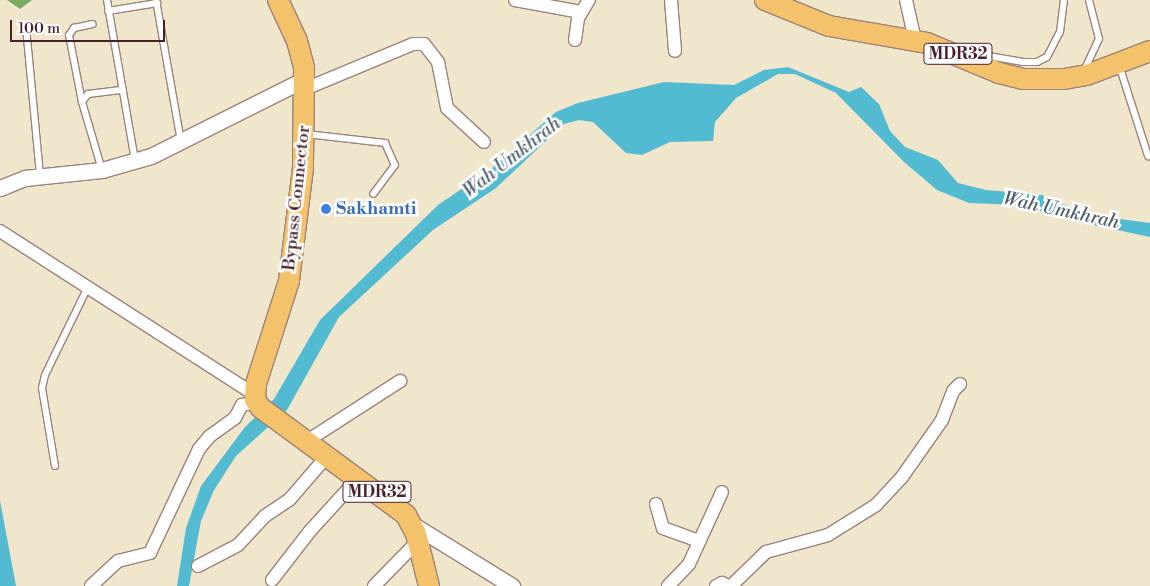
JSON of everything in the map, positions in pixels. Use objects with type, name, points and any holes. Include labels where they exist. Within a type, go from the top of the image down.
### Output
[{"type":"main road","name":"MDR32","points":[[765,0],[829,26],[915,40],[944,49],[1017,78],[1055,80],[1082,76],[1150,51]]},
{"type":"main road","name":"Bypass Connector","points":[[257,402],[289,281],[305,134],[305,84],[300,52],[279,2]]},
{"type":"main road","name":"MDR32","points":[[257,402],[389,501],[415,533]]},
{"type":"main road","points":[[415,533],[429,586]]},
{"type":"street","points":[[515,0],[581,12]]},
{"type":"street","points":[[575,40],[581,12],[589,0]]},
{"type":"street","points":[[672,0],[675,51]]},
{"type":"street","points":[[906,0],[915,40]]},
{"type":"street","points":[[0,188],[40,175],[102,170],[136,161],[305,84],[413,44],[424,44],[438,62],[447,108],[484,142]]},
{"type":"street","points":[[0,231],[88,287],[257,402]]},
{"type":"street","points":[[307,441],[400,381]]},
{"type":"street","points":[[716,586],[722,583],[729,586],[766,552],[828,535],[876,505],[902,477],[942,420],[953,392],[960,384]]},
{"type":"street","points":[[91,586],[118,561],[150,553],[199,449],[210,436],[235,418],[242,405],[257,402]]},
{"type":"street","points":[[198,566],[238,545],[265,516],[290,499],[327,456]]},
{"type":"street","points":[[272,580],[310,531],[358,478]]},
{"type":"street","points":[[668,586],[684,571],[722,492]]},
{"type":"street","points":[[656,504],[663,528],[698,541]]},
{"type":"street","points":[[374,586],[415,533],[512,586]]},
{"type":"lane","points":[[106,0],[136,161]]},
{"type":"lane","points":[[944,49],[1037,62],[1054,49],[1060,32],[1064,0]]},
{"type":"lane","points":[[1082,76],[1099,39],[1089,0]]},
{"type":"lane","points":[[108,11],[157,2],[181,142]]},
{"type":"lane","points":[[93,24],[74,28],[70,35],[82,102],[102,170]]},
{"type":"lane","points":[[26,27],[40,175]]},
{"type":"lane","points":[[1118,64],[1148,156]]},
{"type":"lane","points":[[82,102],[88,94],[123,90]]},
{"type":"lane","points":[[305,134],[385,142],[395,165],[373,194]]},
{"type":"lane","points":[[55,466],[42,388],[88,287]]},
{"type":"green space","points":[[7,0],[32,0],[20,9]]},
{"type":"water","name":"Wah Umkhrah","points":[[788,67],[849,92],[861,87],[879,104],[890,131],[905,147],[938,160],[958,183],[986,190],[1042,195],[1069,207],[1113,218],[1150,223],[1150,237],[1070,220],[1020,205],[969,203],[937,190],[904,162],[836,93],[795,74],[778,74],[736,98],[715,122],[713,141],[670,142],[642,155],[626,153],[593,122],[579,120],[564,124],[496,188],[433,230],[339,317],[287,410],[236,456],[214,490],[201,521],[189,586],[177,586],[186,528],[201,486],[245,427],[274,399],[320,320],[438,205],[491,169],[556,112],[578,103],[664,82],[734,85],[764,70]]},
{"type":"water","points":[[0,500],[1,506],[16,586],[0,586]]},
{"type":"place","name":"Sakhamti","points":[[326,209]]}]
